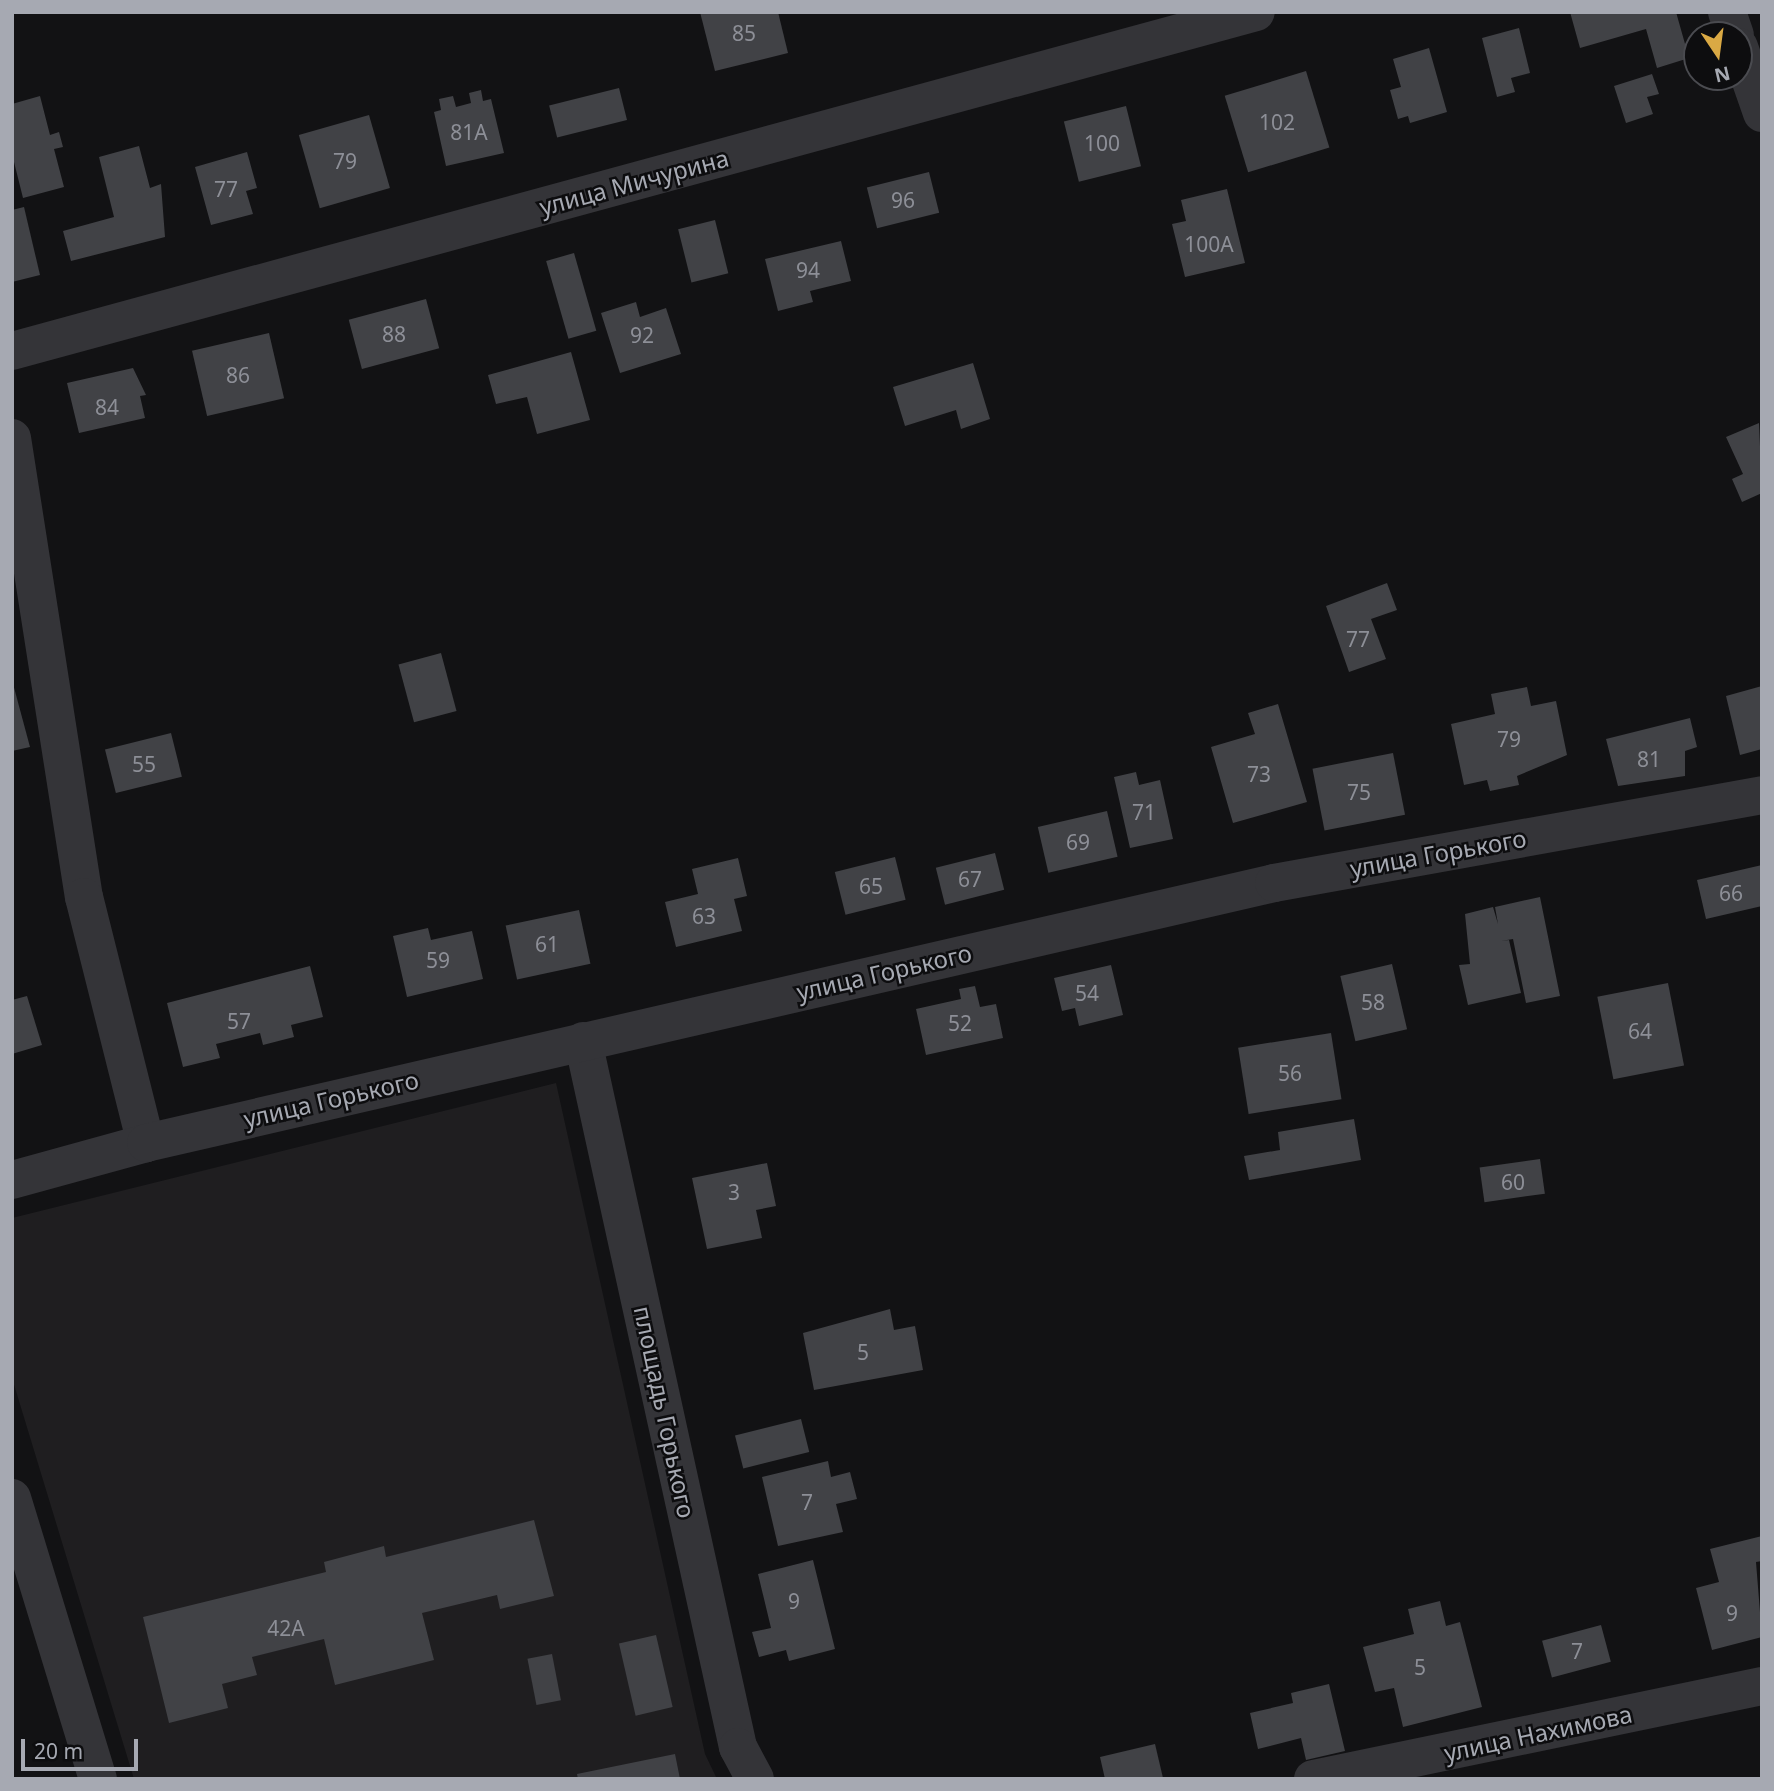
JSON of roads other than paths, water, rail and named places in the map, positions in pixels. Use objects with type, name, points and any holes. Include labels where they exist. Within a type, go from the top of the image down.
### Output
[{"type":"street","name":"улица Мичурина","points":[[12,351],[1256,12]]},
{"type":"street","points":[[1753,87],[1762,113]]},
{"type":"street","points":[[12,438],[84,897],[146,1143]]},
{"type":"street","name":"улица Горького","points":[[12,1180],[146,1143],[1274,883],[1762,796]]},
{"type":"street","name":"площадь Горького","points":[[583,1041],[738,1747],[755,1779]]},
{"type":"street","points":[[12,1498],[98,1779]]},
{"type":"street","name":"улица Нахимова","points":[[1313,1779],[1762,1686]]}]
